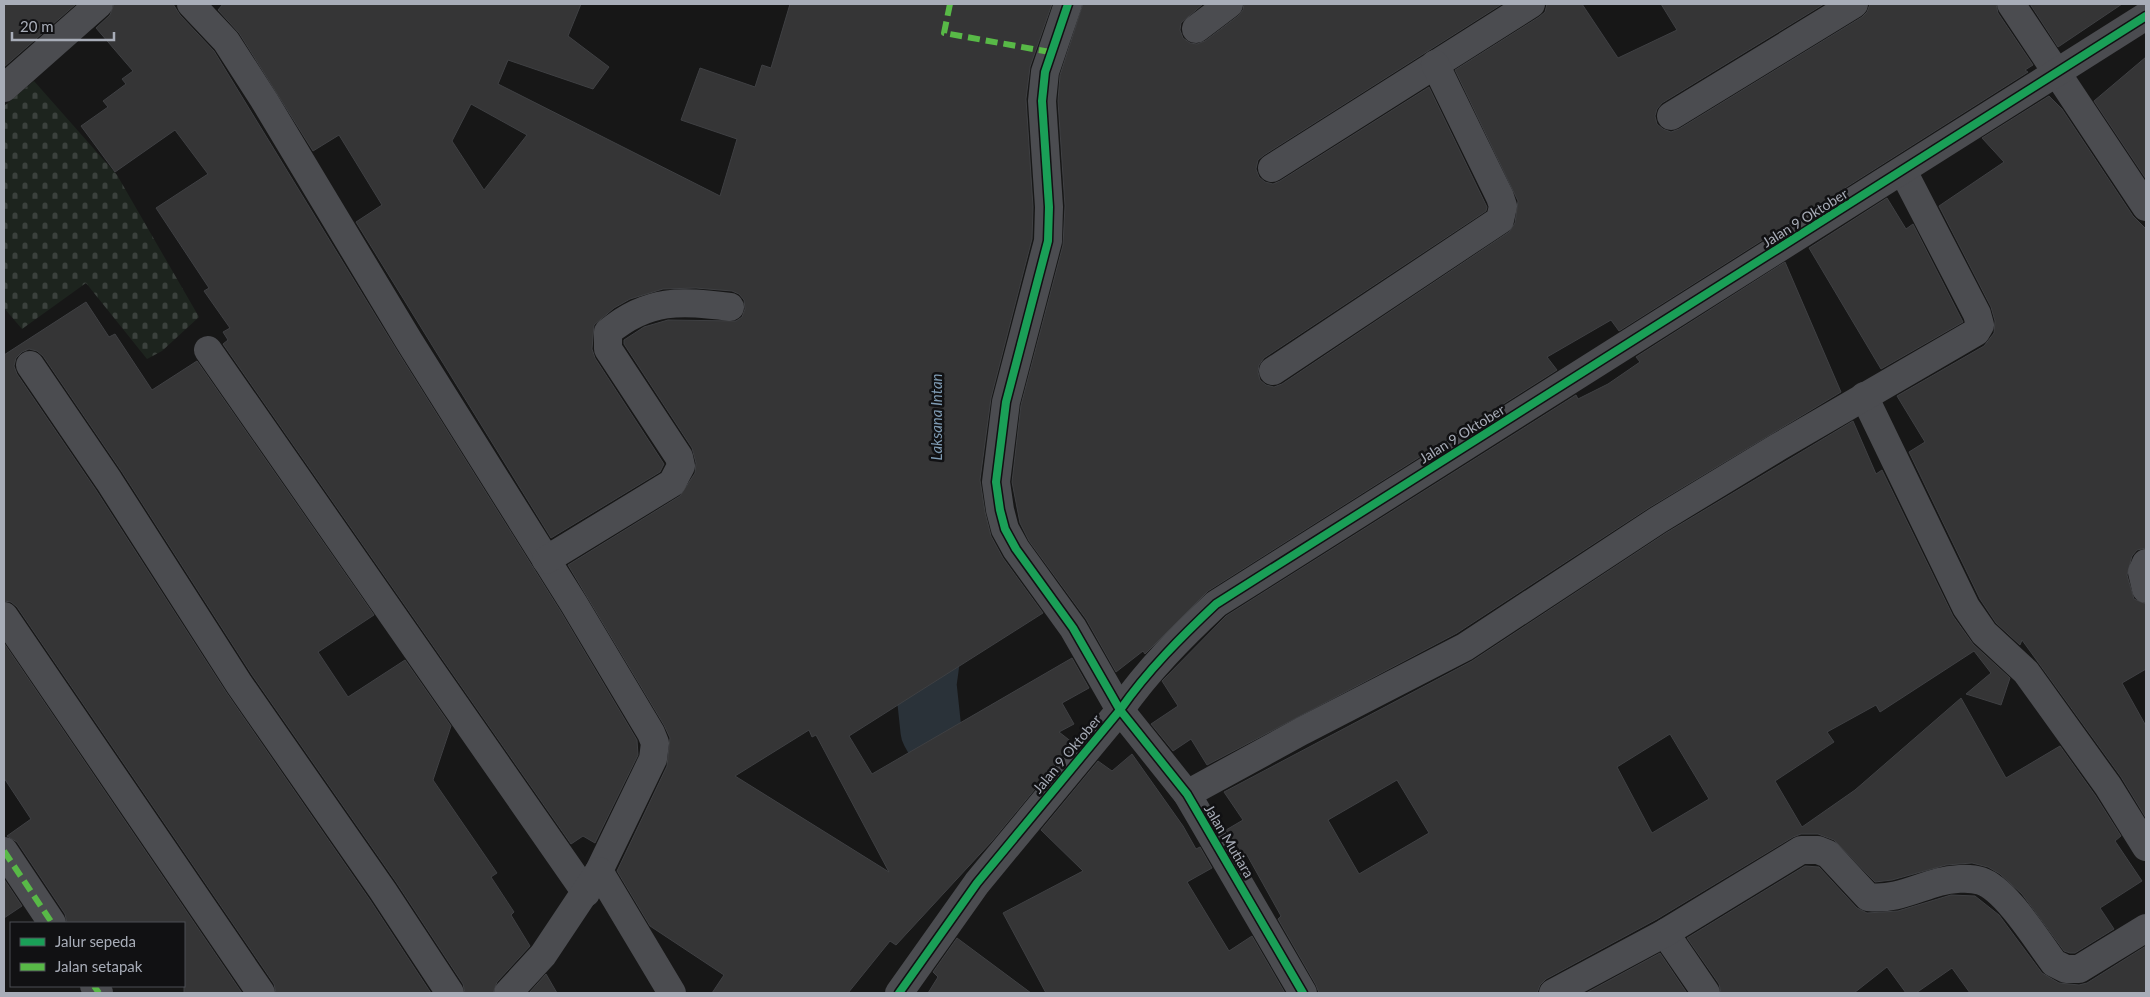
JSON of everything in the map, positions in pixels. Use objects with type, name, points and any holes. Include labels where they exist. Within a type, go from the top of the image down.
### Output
[{"type":"street","points":[[4,88],[99,4]]},
{"type":"street","points":[[191,4],[226,41],[409,341],[546,560],[655,743],[653,759],[593,882],[543,955],[508,993]]},
{"type":"street","name":"Jalan Mutiara","points":[[1068,4],[1050,52],[1042,101],[1049,207],[1048,241],[1006,402],[996,482],[1000,510],[1006,529],[1016,549],[1073,628],[1120,710],[1186,794],[1304,993]]},
{"type":"street","points":[[1196,29],[1228,4]]},
{"type":"street","points":[[1272,168],[1532,4]]},
{"type":"street","points":[[1671,116],[1854,4]]},
{"type":"street","points":[[2011,4],[2146,207]]},
{"type":"street","name":"Jalan 9 Oktober","points":[[899,993],[977,883],[1120,710],[1142,680],[1182,636],[1216,604],[2146,16]]},
{"type":"street","points":[[1273,372],[1500,220],[1503,206],[1500,197],[1435,64]]},
{"type":"street","points":[[1186,794],[1302,731],[1465,647],[1658,520],[1864,396],[1968,338],[1980,325],[1977,314],[1903,171]]},
{"type":"street","points":[[546,560],[672,483],[681,466],[679,457],[608,349],[606,340],[608,332],[628,318],[667,303],[682,302],[730,307]]},
{"type":"street","points":[[208,350],[672,993]]},
{"type":"street","points":[[30,364],[109,481],[239,684],[383,891],[450,993]]},
{"type":"street","points":[[1864,396],[1966,607],[1984,633],[2026,672],[2108,786],[2146,847]]},
{"type":"street","points":[[2146,564],[2142,572],[2146,589]]},
{"type":"street","points":[[4,616],[261,993]]},
{"type":"street","points":[[1553,993],[1665,933],[1801,850],[1818,850],[1828,854],[1868,898],[1892,898],[1940,881],[1981,880],[2002,893],[2054,963],[2066,969],[2079,969],[2146,928]]},
{"type":"street","points":[[4,851],[51,922]]},
{"type":"street","points":[[1665,933],[1706,993]]},
{"type":"green space","points":[[34,81],[117,175],[199,317],[162,351],[147,359],[86,283],[22,329],[4,308],[4,106]]},
{"type":"building","points":[[4,4],[76,4],[4,67]]},
{"type":"building","points":[[114,4],[173,4],[180,15],[214,51],[396,349],[561,612],[637,740],[638,755],[595,843],[583,836],[571,844],[223,344],[228,340],[223,332],[230,328],[204,291],[209,288],[156,208],[208,174],[175,130],[115,172],[81,126],[108,107],[103,101],[126,84],[122,79],[133,71],[96,28],[110,15]]},
{"type":"building","points":[[223,4],[581,4],[568,36],[609,67],[593,89],[508,60],[498,84],[720,196],[737,139],[681,120],[700,68],[755,87],[762,65],[771,68],[790,4],[1052,4],[1030,67],[1026,99],[1033,207],[1032,239],[991,398],[980,480],[991,536],[1003,558],[1043,613],[849,736],[872,774],[1072,658],[1089,688],[1062,703],[1074,724],[1059,732],[1073,743],[992,841],[896,945],[890,941],[848,993],[712,993],[724,975],[650,926],[617,871],[667,766],[670,738],[568,565],[680,496],[695,473],[696,463],[692,448],[624,344],[624,340],[644,327],[668,320],[736,321],[742,317],[745,309],[744,300],[739,294],[732,291],[696,288],[663,289],[630,299],[614,308],[594,325],[592,349],[595,358],[664,464],[660,472],[551,538],[356,222],[382,205],[339,135],[313,151],[239,33],[218,10]],"holes":[[[471,104],[527,135],[484,190],[452,141]],[[809,730],[812,737],[816,735],[889,872],[735,776]]]},
{"type":"building","points":[[1083,4],[1203,4],[1181,23],[1180,30],[1183,38],[1190,43],[1197,44],[1205,41],[1238,16],[1243,10],[1244,4],[1502,4],[1258,160],[1256,169],[1259,177],[1265,182],[1273,184],[1429,87],[1487,207],[1486,211],[1264,358],[1259,365],[1260,380],[1266,385],[1274,387],[1282,384],[1509,232],[1515,223],[1518,201],[1455,70],[1539,17],[1545,12],[1547,4],[1582,4],[1618,58],[1677,30],[1661,4],[1824,4],[1662,103],[1657,109],[1655,116],[1657,124],[1671,132],[1679,129],[1862,17],[1867,12],[1870,4],[1996,4],[1998,13],[2033,65],[2025,70],[2028,72],[1619,331],[1611,320],[1547,357],[1557,370],[1208,591],[1145,654],[1143,651],[1116,672],[1086,619],[1029,541],[1020,523],[1012,482],[1021,405],[1063,245],[1065,206],[1058,101],[1060,75]]},
{"type":"building","points":[[2030,4],[2122,4],[2058,47]]},
{"type":"building","points":[[2146,57],[2146,179],[2094,101]]},
{"type":"building","points":[[2049,96],[2062,109],[2133,216],[2146,229],[2146,548],[2137,550],[2132,556],[2127,575],[2134,599],[2146,604],[2146,669],[2122,683],[2146,726],[2146,818],[2121,777],[2022,640],[2020,645],[1996,623],[1980,599],[1909,452],[1925,442],[1897,396],[1984,346],[1994,333],[1995,321],[1991,307],[1939,206],[2004,162],[1982,138]]},
{"type":"building","points":[[1887,198],[1906,229],[1913,224],[1963,322],[1881,369],[1809,248]]},
{"type":"building","points":[[1785,262],[1841,392],[1650,507],[1457,633],[1207,765],[1191,739],[1173,751],[1151,724],[1178,706],[1162,681],[1226,616],[1576,395],[1578,399],[1608,384],[1640,362],[1636,357]]},
{"type":"building","points":[[86,302],[109,337],[115,334],[152,390],[197,361],[374,615],[318,652],[348,697],[405,660],[451,726],[433,780],[497,873],[491,877],[514,912],[511,915],[530,946],[497,982],[493,993],[465,993],[463,984],[396,882],[252,675],[122,472],[43,356],[37,351],[29,349],[22,352],[16,358],[14,366],[17,374],[96,490],[226,692],[370,900],[431,993],[276,993],[274,984],[17,607],[11,602],[4,601],[4,355]]},
{"type":"building","points":[[1853,421],[1876,474],[1882,470],[1953,616],[1973,644],[2010,678],[2001,705],[1966,694],[1991,673],[1974,651],[1880,712],[1876,705],[1827,732],[1834,742],[1775,781],[1802,827],[1855,790],[1961,698],[2006,778],[2060,746],[2095,795],[2121,836],[2115,841],[2142,881],[2100,908],[2114,929],[2075,953],[2070,953],[2064,951],[2022,894],[2000,874],[1988,867],[1972,863],[1946,865],[1892,880],[1875,882],[1834,840],[1818,834],[1801,834],[1657,919],[1546,979],[1540,985],[1537,993],[1319,993],[1278,919],[1281,916],[1247,855],[1242,858],[1226,830],[1243,820],[1224,792],[1472,661],[1666,533]],"holes":[[[1670,734],[1709,799],[1652,833],[1617,767]],[[1397,780],[1429,833],[1359,874],[1328,820]]]},
{"type":"building","points":[[4,643],[242,993],[184,993],[185,922],[67,922],[65,914],[17,842],[7,836],[31,819],[4,778]]},
{"type":"building","points":[[1132,754],[1183,826],[1196,849],[1200,847],[1212,868],[1187,882],[1229,951],[1252,936],[1285,993],[1046,993],[1003,913],[1083,871],[1041,830],[1098,761],[1112,771]]},
{"type":"building","points":[[1805,866],[1819,867],[1857,908],[1867,913],[1898,911],[1951,895],[1975,896],[1999,915],[2042,973],[2059,983],[2079,985],[2087,983],[2146,946],[2146,993],[1970,993],[1952,968],[1916,993],[1906,993],[1887,967],[1854,993],[1721,993],[1719,984],[1687,938]]},
{"type":"building","points":[[4,879],[22,906],[4,918]]},
{"type":"building","points":[[957,938],[1031,993],[928,993],[938,977],[933,972]]},
{"type":"building","points":[[1660,953],[1687,993],[1586,993]]},
{"type":"building","points":[[546,974],[557,993],[529,993]]},
{"type":"waterway","name":"Laksana Intan","points":[[937,604],[926,684],[931,731],[976,812]]},
{"type":"marked path","points":[[950,4],[944,33],[1050,52]]},
{"type":"marked path","points":[[4,851],[51,922]]},
{"type":"marked path","points":[[95,987],[99,993]]},
{"type":"cycle path","points":[[1068,4],[1045,72],[1042,101],[1049,207],[1048,241],[1006,402],[996,482],[1000,510],[1005,529],[1016,549],[1073,628],[1120,710],[1187,794],[1303,993]]},
{"type":"cycle path","points":[[899,993],[977,883],[1153,668],[1216,604],[2146,16]]}]
